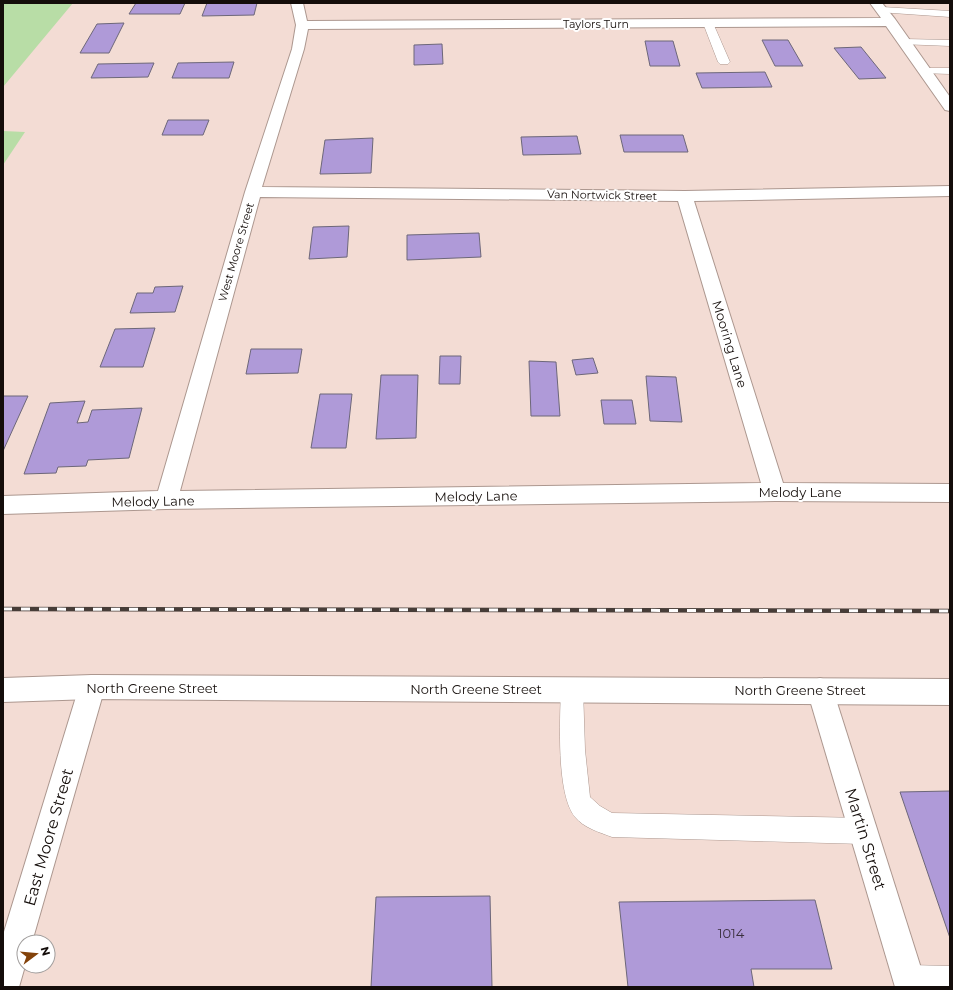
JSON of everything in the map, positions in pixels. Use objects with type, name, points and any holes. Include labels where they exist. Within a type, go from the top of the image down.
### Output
[{"type":"street","name":"West Moore Street","points":[[166,500],[253,192],[298,49],[302,25],[297,3]]},
{"type":"street","points":[[879,7],[950,107]]},
{"type":"street","name":"Taylors Turn","points":[[302,25],[891,22]]},
{"type":"street","name":"Van Nortwick Street","points":[[253,192],[686,196],[950,191]]},
{"type":"street","name":"Mooring Lane","points":[[686,196],[775,492]]},
{"type":"street","name":"Melody Lane","points":[[3,505],[166,500],[775,492],[950,494]]},
{"type":"street","name":"North Greene Street","points":[[3,690],[92,687],[820,690],[950,692]]},
{"type":"street","name":"East Moore Street","points":[[3,987],[92,687]]},
{"type":"street","name":"Martin Street","points":[[820,690],[909,983]]},
{"type":"lane","points":[[879,7],[950,14]]},
{"type":"lane","points":[[708,23],[724,62]]},
{"type":"lane","points":[[904,42],[950,43]]},
{"type":"lane","points":[[924,71],[950,71]]},
{"type":"lane","points":[[572,689],[575,783],[580,804],[592,817],[612,825],[864,831]]},
{"type":"lane","points":[[909,983],[950,980]]},
{"type":"green space","points":[[3,3],[73,3],[3,87]]},
{"type":"green space","points":[[3,131],[25,132],[3,165]]},
{"type":"building","points":[[136,3],[185,3],[180,14],[129,14]]},
{"type":"building","points":[[207,3],[257,3],[254,15],[202,16]]},
{"type":"building","points":[[124,23],[109,53],[80,53],[97,24]]},
{"type":"building","points":[[762,40],[788,40],[803,66],[775,66]]},
{"type":"building","points":[[645,41],[673,41],[680,66],[650,66]]},
{"type":"building","points":[[442,44],[443,64],[414,65],[414,45]]},
{"type":"building","points":[[861,47],[886,78],[859,79],[834,48]]},
{"type":"building","points":[[234,62],[229,78],[172,78],[178,63]]},
{"type":"building","points":[[154,63],[148,77],[91,78],[98,64]]},
{"type":"building","points":[[765,72],[772,87],[702,88],[696,73]]},
{"type":"building","points":[[168,120],[209,120],[203,135],[162,135]]},
{"type":"building","points":[[620,135],[683,135],[688,152],[624,152]]},
{"type":"building","points":[[577,136],[581,154],[523,155],[521,137]]},
{"type":"building","points":[[373,138],[371,173],[320,174],[325,140]]},
{"type":"building","points":[[349,226],[347,257],[309,259],[313,227]]},
{"type":"building","points":[[479,233],[481,257],[407,260],[407,235]]},
{"type":"building","points":[[183,286],[175,312],[130,313],[137,293],[153,293],[155,287]]},
{"type":"building","points":[[155,328],[143,367],[100,367],[115,329]]},
{"type":"building","points":[[251,349],[302,349],[298,373],[246,374]]},
{"type":"building","points":[[440,356],[461,356],[460,384],[439,384]]},
{"type":"building","points":[[593,358],[598,373],[576,375],[572,360]]},
{"type":"building","points":[[529,361],[556,362],[560,416],[531,416]]},
{"type":"building","points":[[381,375],[418,375],[416,438],[376,439]]},
{"type":"building","points":[[646,376],[676,377],[682,422],[650,421]]},
{"type":"building","points":[[320,394],[352,394],[346,448],[311,448]]},
{"type":"building","points":[[3,396],[28,396],[3,451]]},
{"type":"building","points":[[601,400],[632,400],[636,424],[604,424]]},
{"type":"building","points":[[85,401],[77,423],[88,422],[92,410],[142,408],[129,458],[88,460],[86,466],[58,467],[56,473],[24,474],[50,403]]},
{"type":"building","points":[[950,791],[950,938],[900,792]]},
{"type":"building","points":[[490,896],[492,987],[371,987],[376,897]]},
{"type":"building","points":[[815,900],[832,969],[751,969],[754,987],[628,987],[619,902]]},
{"type":"railway","points":[[3,609],[950,611]]}]
